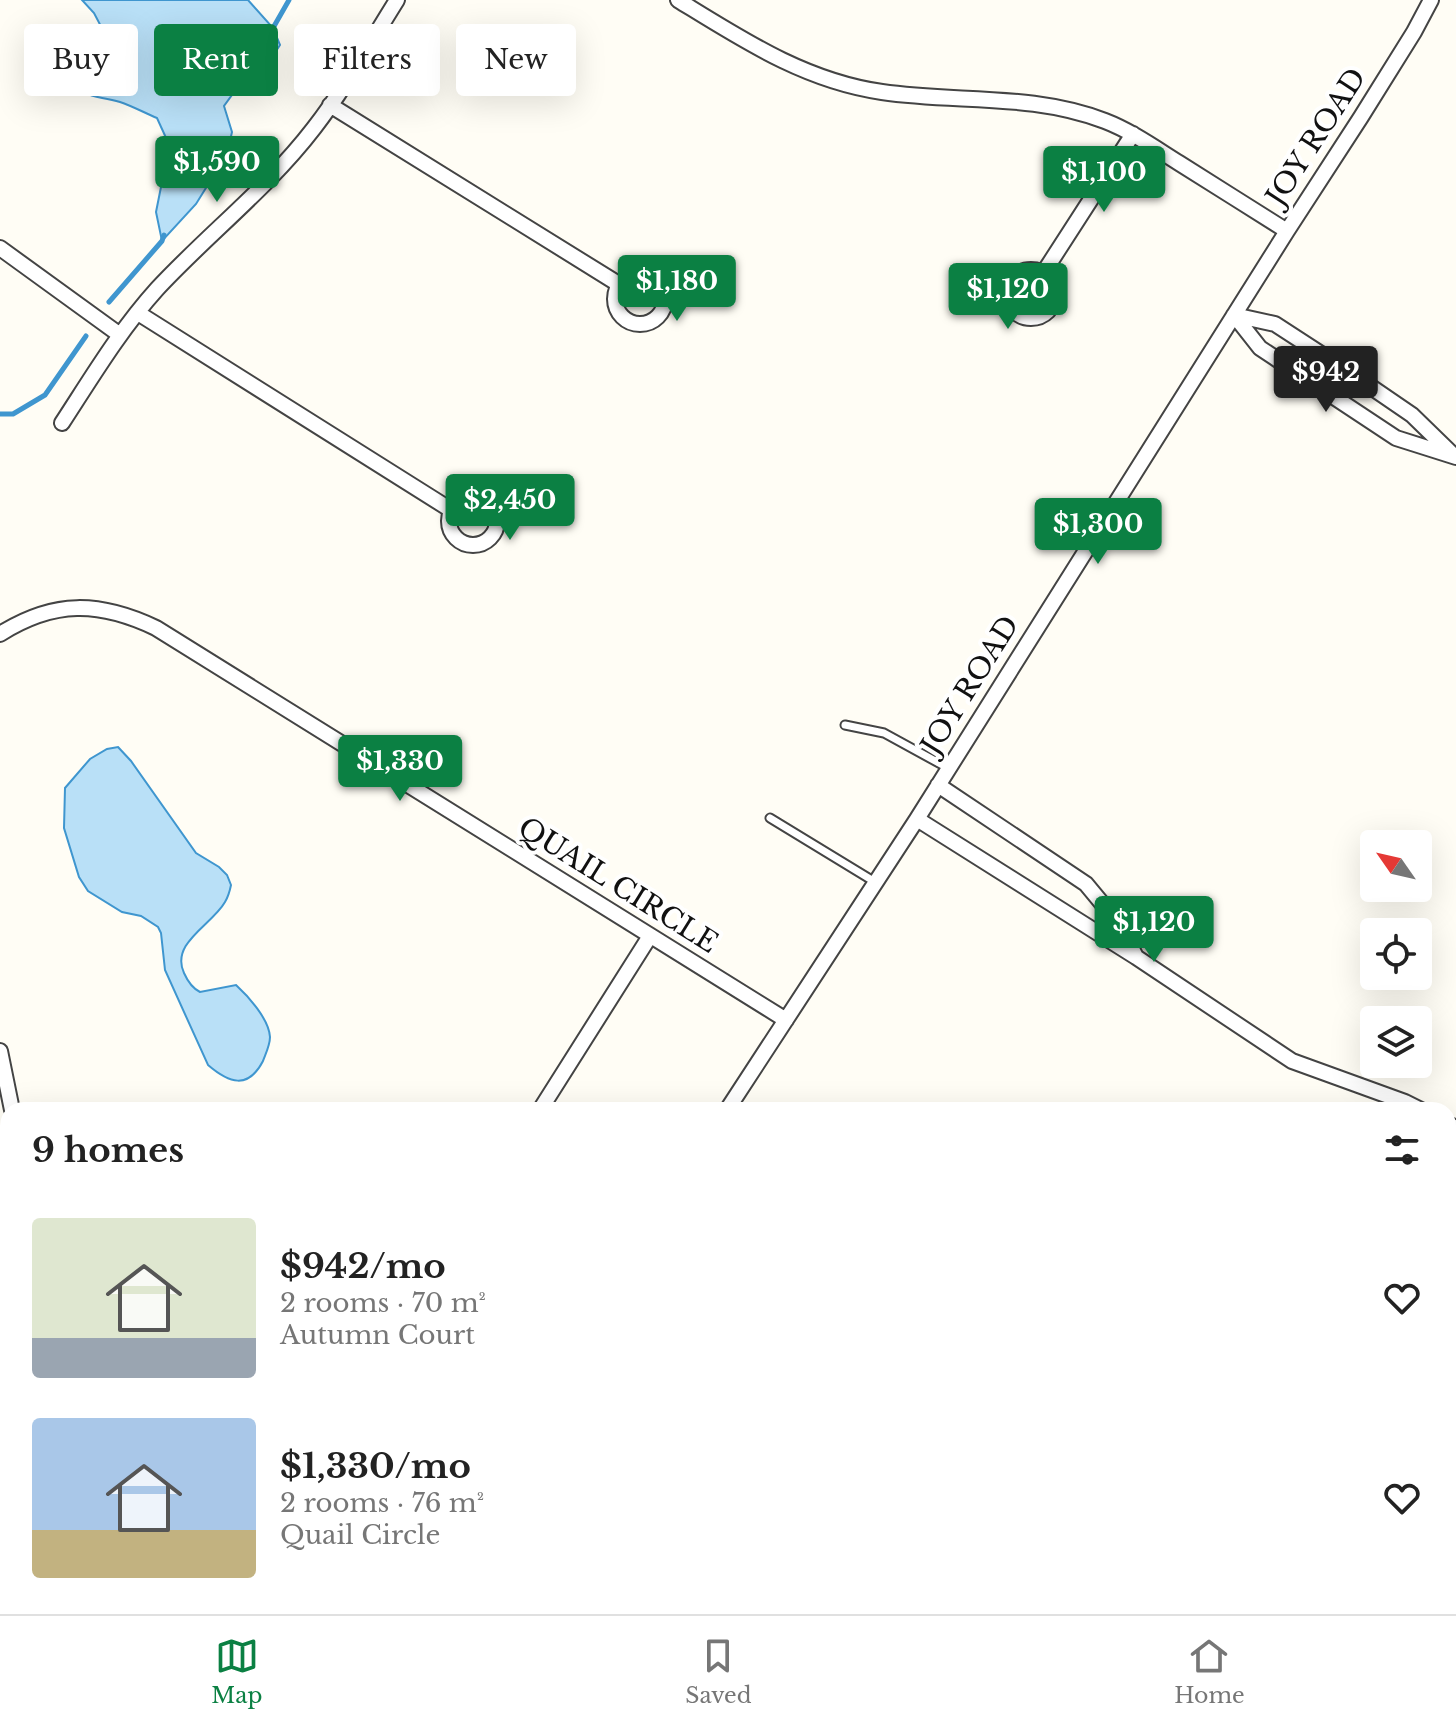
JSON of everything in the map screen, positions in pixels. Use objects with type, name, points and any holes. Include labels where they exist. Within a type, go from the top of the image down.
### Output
[{"type":"street","points":[[62,423],[120,335],[157,289],[273,175],[313,129],[397,0]]},
{"type":"street","points":[[678,0],[776,59],[842,84],[907,95],[1043,104],[1104,121],[1133,134],[1287,231]]},
{"type":"street","name":"JOY ROAD","points":[[732,1102],[917,819],[1414,32],[1431,0]]},
{"type":"street","points":[[330,105],[620,285]]},
{"type":"street","points":[[1044,272],[1133,134]]},
{"type":"street","points":[[0,248],[120,335]]},
{"type":"street","points":[[138,313],[451,510]]},
{"type":"street","points":[[1234,315],[1275,324],[1412,415],[1456,457]]},
{"type":"street","points":[[1234,315],[1260,348],[1396,438],[1456,457]]},
{"type":"street","name":"QUAIL CIRCLE","points":[[0,634],[39,614],[65,609],[113,611],[156,628],[786,1020]]},
{"type":"street","points":[[938,785],[1086,884],[1120,925],[1136,957]]},
{"type":"street","points":[[917,819],[1136,957],[1292,1061],[1405,1102]]},
{"type":"street","points":[[545,1102],[650,936]]},
{"type":"street","points":[[0,1051],[10,1102]]},
{"type":"lane","points":[[845,725],[884,733],[948,768]]},
{"type":"lane","points":[[770,818],[875,882]]},
{"type":"water","points":[[82,0],[248,0],[269,24],[154,24],[154,96],[231,96],[224,106],[232,132],[227,154],[196,204],[162,241],[156,212],[167,140],[157,118],[120,102],[91,96],[138,96],[138,24],[100,24]]},
{"type":"water","points":[[118,747],[196,853],[219,867],[231,885],[219,910],[187,943],[181,962],[192,987],[200,992],[236,985],[266,1023],[270,1037],[267,1052],[257,1070],[245,1080],[223,1076],[208,1065],[165,970],[158,927],[141,916],[122,912],[88,891],[79,877],[64,828],[65,788],[90,759],[107,749]]},
{"type":"waterway","points":[[275,24],[289,0]]},
{"type":"waterway","points":[[109,302],[164,235]]},
{"type":"waterway","points":[[0,414],[13,414],[45,395],[86,336]]}]
